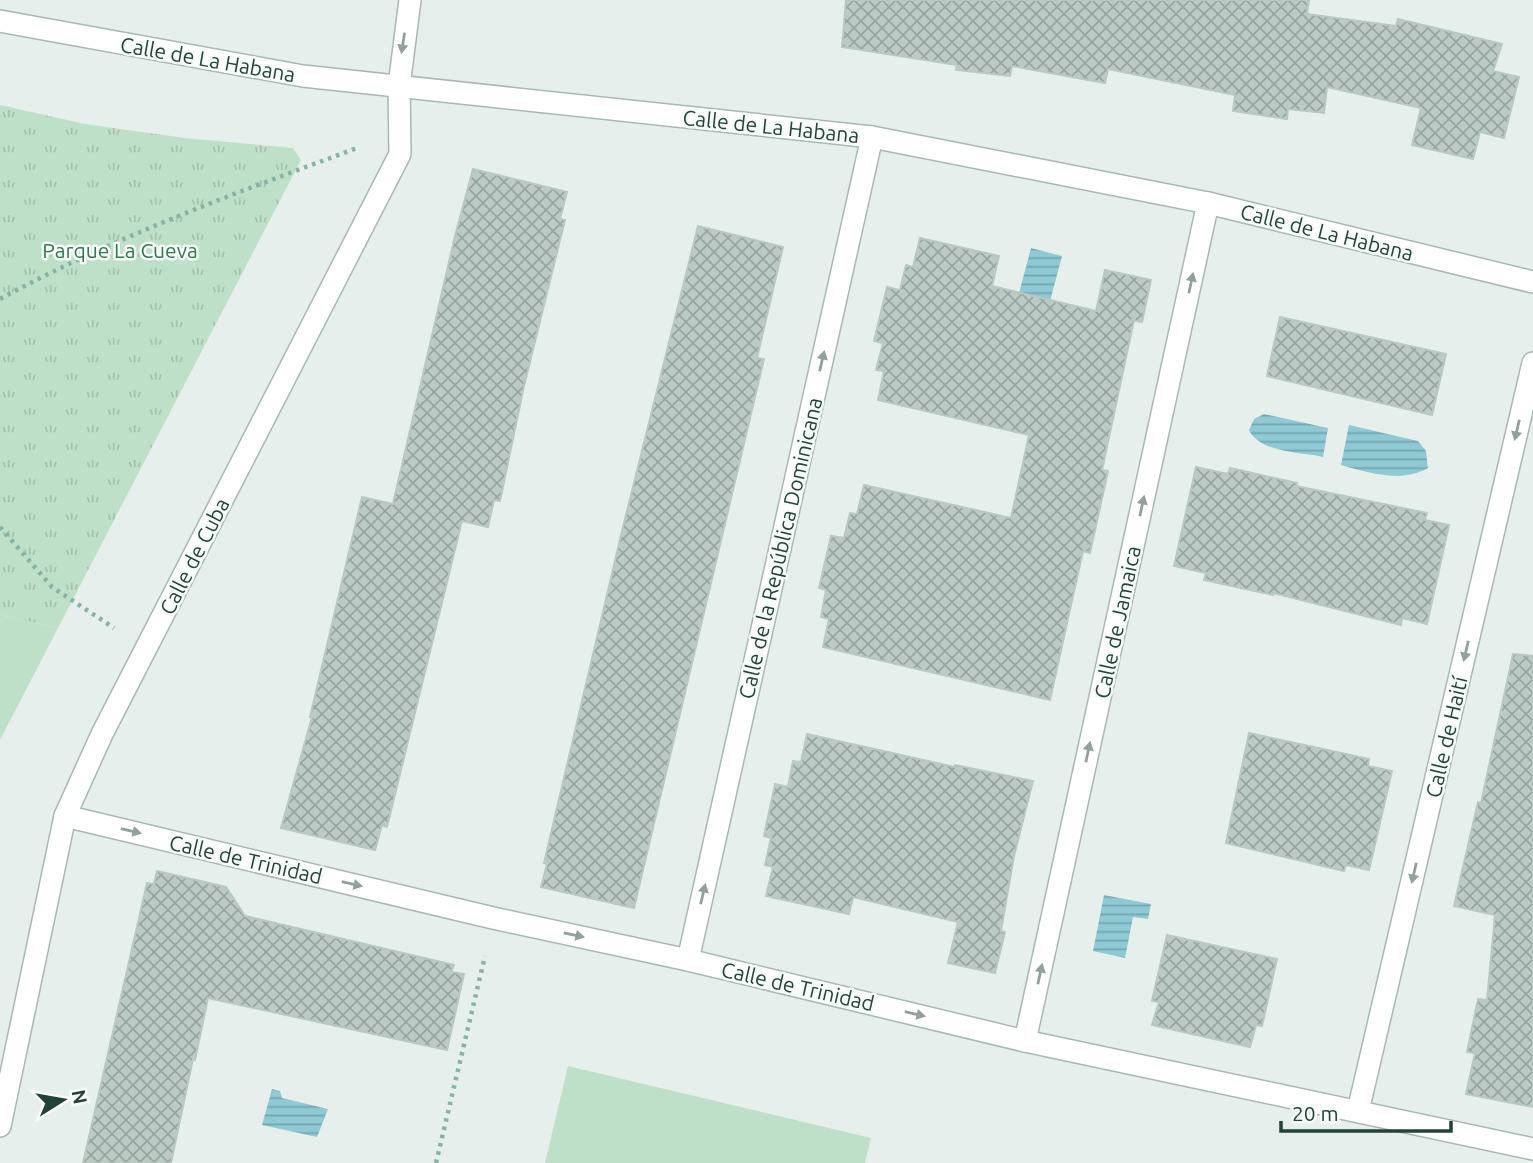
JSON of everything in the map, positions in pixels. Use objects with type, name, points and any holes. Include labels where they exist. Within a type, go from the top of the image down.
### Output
[{"type":"street","name":"Calle de Cuba","points":[[0,1126],[65,816],[102,734],[400,155],[399,86],[410,0]]},
{"type":"street","name":"Calle de La Habana","points":[[0,21],[303,76],[872,137],[1208,203],[1533,282]]},
{"type":"street","name":"Calle de la República Dominicana","points":[[688,960],[872,137]]},
{"type":"street","name":"Calle de Jamaica","points":[[1025,1041],[1208,203]]},
{"type":"street","name":"Calle de Haití","points":[[1358,1111],[1533,363]]},
{"type":"street","name":"Calle de Trinidad","points":[[65,816],[1025,1041],[1533,1149]]},
{"type":"path","points":[[0,299],[57,268],[216,201],[401,132]]},
{"type":"path","points":[[0,527],[52,587],[146,649]]},
{"type":"path","points":[[436,1163],[494,918]]},
{"type":"green space","name":"Parque La Cueva","points":[[0,105],[85,124],[185,138],[293,148],[301,160],[58,628],[0,615]]},
{"type":"green space","points":[[0,615],[58,628],[0,740]]},
{"type":"green space","points":[[568,1066],[871,1138],[865,1163],[545,1163]]},
{"type":"water","points":[[1031,248],[1062,256],[1045,320],[1014,312]]},
{"type":"water","points":[[1264,414],[1328,428],[1323,457],[1271,447],[1254,438],[1249,430],[1254,419]]},
{"type":"water","points":[[1349,425],[1418,441],[1426,451],[1428,468],[1418,473],[1396,476],[1341,465]]},
{"type":"water","points":[[1104,895],[1151,904],[1148,919],[1133,917],[1125,958],[1093,951]]},
{"type":"water","points":[[272,1089],[280,1091],[282,1098],[328,1109],[317,1137],[262,1125]]},
{"type":"building","points":[[846,0],[1309,0],[1307,14],[1396,26],[1398,19],[1502,44],[1493,71],[1519,77],[1504,138],[1480,132],[1473,159],[1412,145],[1421,108],[1327,87],[1324,113],[1288,109],[1287,119],[1233,111],[1235,95],[1108,69],[1105,83],[1012,66],[1010,76],[956,70],[957,65],[842,47]]},
{"type":"building","points":[[473,169],[567,192],[560,219],[565,220],[524,386],[500,501],[494,500],[488,527],[462,521],[387,827],[382,825],[375,850],[281,828],[312,717],[362,497],[393,504]]},
{"type":"building","points":[[698,226],[783,247],[757,358],[764,359],[634,908],[541,887],[547,864],[544,863],[622,531]]},
{"type":"building","points":[[920,238],[999,256],[992,286],[1096,311],[1105,270],[1151,280],[1142,322],[1134,321],[1102,470],[1108,471],[1090,553],[1083,551],[1050,700],[823,647],[829,619],[821,617],[826,590],[819,588],[831,536],[844,538],[850,513],[857,514],[864,485],[1011,518],[1029,435],[878,400],[884,371],[876,370],[883,343],[874,341],[887,287],[900,290],[906,265],[913,267]]},
{"type":"building","points":[[1280,317],[1446,354],[1432,415],[1267,376]]},
{"type":"building","points":[[1196,467],[1228,474],[1230,468],[1297,483],[1296,486],[1427,513],[1425,520],[1449,525],[1427,624],[1402,618],[1401,625],[1273,593],[1204,580],[1206,573],[1174,566]]},
{"type":"building","points":[[1513,654],[1533,656],[1533,1107],[1466,1094],[1475,1053],[1467,1052],[1478,999],[1487,1000],[1495,915],[1454,906],[1478,802],[1481,803]]},
{"type":"building","points":[[1249,733],[1369,759],[1368,766],[1392,771],[1369,870],[1346,865],[1344,871],[1226,843]]},
{"type":"building","points":[[807,734],[955,767],[1033,781],[1014,856],[1001,931],[1005,932],[995,973],[948,963],[958,922],[853,897],[849,914],[766,896],[773,867],[765,865],[771,838],[764,836],[775,784],[788,787],[793,761],[801,762]]},
{"type":"building","points":[[157,871],[226,887],[245,916],[454,965],[451,972],[464,974],[447,1050],[208,998],[171,1163],[83,1163],[147,883],[154,884]]},
{"type":"building","points":[[1167,935],[1277,959],[1262,1026],[1256,1025],[1250,1047],[1152,1025],[1159,1002],[1152,1001]]}]
